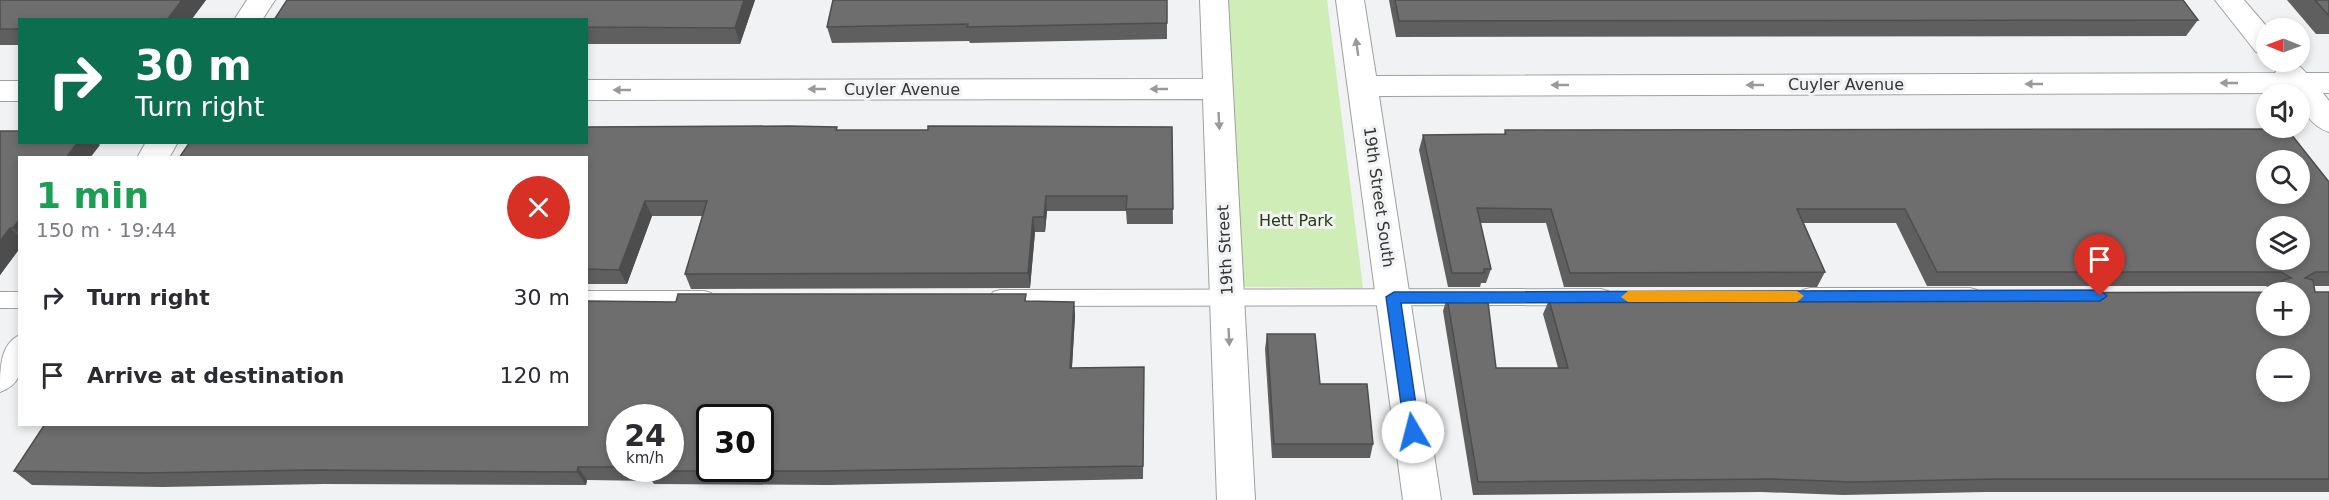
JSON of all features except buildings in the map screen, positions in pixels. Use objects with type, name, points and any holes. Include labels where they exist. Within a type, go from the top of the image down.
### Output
[{"type":"street","points":[[249,18],[261,0]]},
{"type":"street","name":"19th Street","points":[[1214,0],[1236,500]]},
{"type":"street","name":"19th Street South","points":[[1350,0],[1422,500]]},
{"type":"street","points":[[2229,0],[2256,33]]},
{"type":"street","points":[[2289,73],[2329,121]]},
{"type":"street","name":"Cuyler Avenue","points":[[1363,86],[2289,73],[2329,83]]},
{"type":"street","name":"Cuyler Avenue","points":[[588,90],[1217,89]]},
{"type":"street","points":[[0,91],[18,91]]},
{"type":"street","points":[[0,377],[18,352]]},
{"type":"lane","points":[[1790,296],[1993,296]]},
{"type":"lane","points":[[979,298],[1624,297]]},
{"type":"lane","points":[[588,299],[729,299]]},
{"type":"lane","points":[[0,300],[18,300]]},
{"type":"green space","name":"Hett Park","points":[[1226,0],[1327,0],[1363,288],[1241,287]]},
{"type":"slow traffic","points":[[1628,297],[1797,296]]},
{"type":"route","points":[[1413,432],[1394,297],[2100,296]]}]
